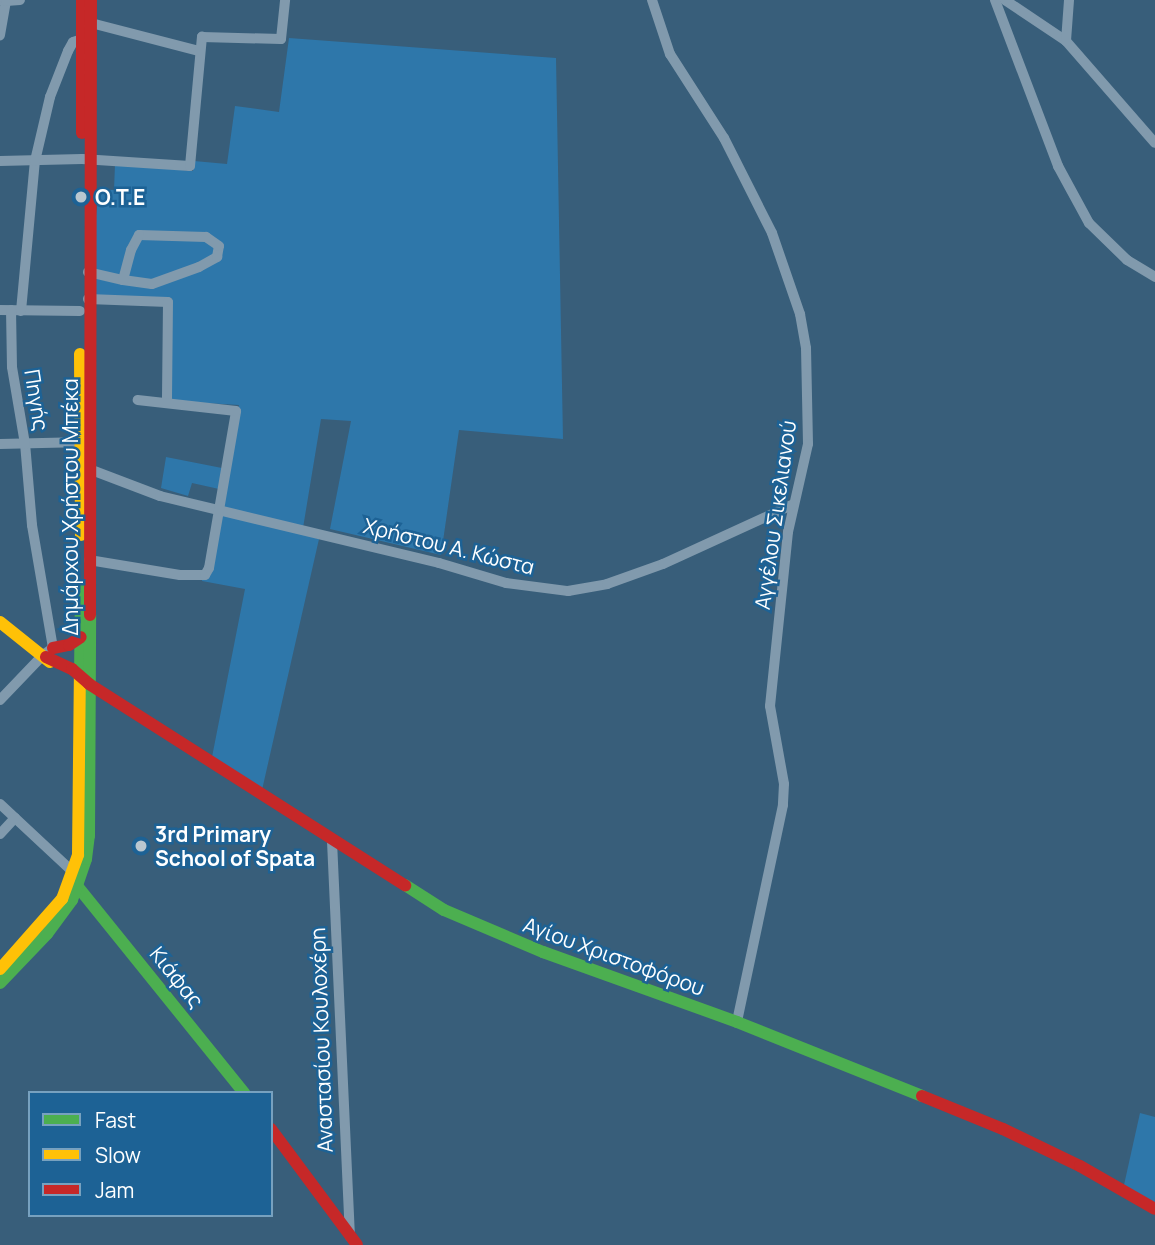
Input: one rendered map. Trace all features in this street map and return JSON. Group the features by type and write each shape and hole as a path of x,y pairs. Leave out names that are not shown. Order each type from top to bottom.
{"main road":[{"name":"Δημάρχου Χρήστου Μπέκα","path":"0,983 47,934 78,887 89,836 81,638 89,272 82,0"},
{"name":"Δημάρχου Χρήστου Μπέκα","path":"0,970 62,899 74,872 79,834 89,560 89,469 85,442 80,311 91,0"},
{"name":"Αγίου Χριστοφόρου","path":"0,622 83,681 444,911 543,952 737,1022 1003,1129 1080,1166 1155,1209"},
{"path":"47,654 81,638"},
{"name":"Κιάφας","path":"78,887 242,1091"},
{"path":"273,1132 354,1241"}],"street":[{"path":"0,35 3,1 20,0"},
{"path":"0,162 86,159 190,166 201,39 207,35 281,39 285,0"},
{"name":"Αγγέλου Σικελιανού","path":"652,0 670,54 724,138 772,233 800,314 808,384 809,426 802,478 792,505 770,706 784,784 783,805 737,1022"},
{"path":"995,0 1058,166 1083,212 1107,241 1155,277"},
{"path":"1005,0 1066,41 1155,143"},
{"path":"1066,41 1069,0"},
{"path":"91,23 199,51"},
{"name":"Πηγής","path":"47,654 24,444 12,367 11,310 35,161 50,97 73,41 82,39"},
{"path":"89,272 122,280 152,284 176,278 217,257 219,246 206,237 139,235 131,250 122,280"},
{"path":"88,299 168,302 167,402"},
{"path":"11,310 80,311"},
{"path":"89,560 180,575 207,573 221,511 236,411 138,400"},
{"path":"0,444 85,442"},
{"name":"Χρήστου Α. Κώστα","path":"89,469 160,496 427,560 506,583 568,591 607,584 663,564 792,505"},
{"path":"0,700 47,654"},
{"path":"0,804 74,872"},
{"path":"0,834 15,818"},
{"name":"Αναστασίου Κουλοχέρη","path":"332,841 354,1241"}],"shaded area":[{"name":"Ο.Τ.Ε","path":"289,38 556,58 563,439 459,430 441,555 330,529 351,421 321,419 302,534 319,539 262,790 212,757 245,589 202,581 219,489 192,483 188,496 161,488 166,457 222,468 239,405 172,401 172,298 95,296 95,225 99,189 114,190 115,164 193,171 194,161 227,164 235,106 279,112"},
{"path":"1140,1113 1155,1117 1155,1205 1124,1185"}],"traffic: fast":[{"path":"80,678 81,588"},
{"path":"0,983 47,934 72,900 86,859 89,836 90,615"},
{"path":"405,885 444,910 543,952 737,1022 922,1096"},
{"path":"78,887 242,1091"}],"traffic: slow":[{"path":"80,354 81,535"},
{"path":"0,622 50,662"},
{"path":"0,969 62,899 78,855 80,678"}],"traffic: jam":[{"path":"82,0 82,133"},
{"path":"90,615 91,0"},
{"path":"53,648 69,645 81,637"},
{"path":"46,657 72,669 89,684 405,885"},
{"path":"922,1096 1003,1129 1080,1166 1155,1209"},
{"path":"273,1132 357,1245"}],"place":[{"name":"Ο.Τ.Ε","path":"81,197"},
{"name":"3rd Primary School of Spata","path":"141,846"}]}
